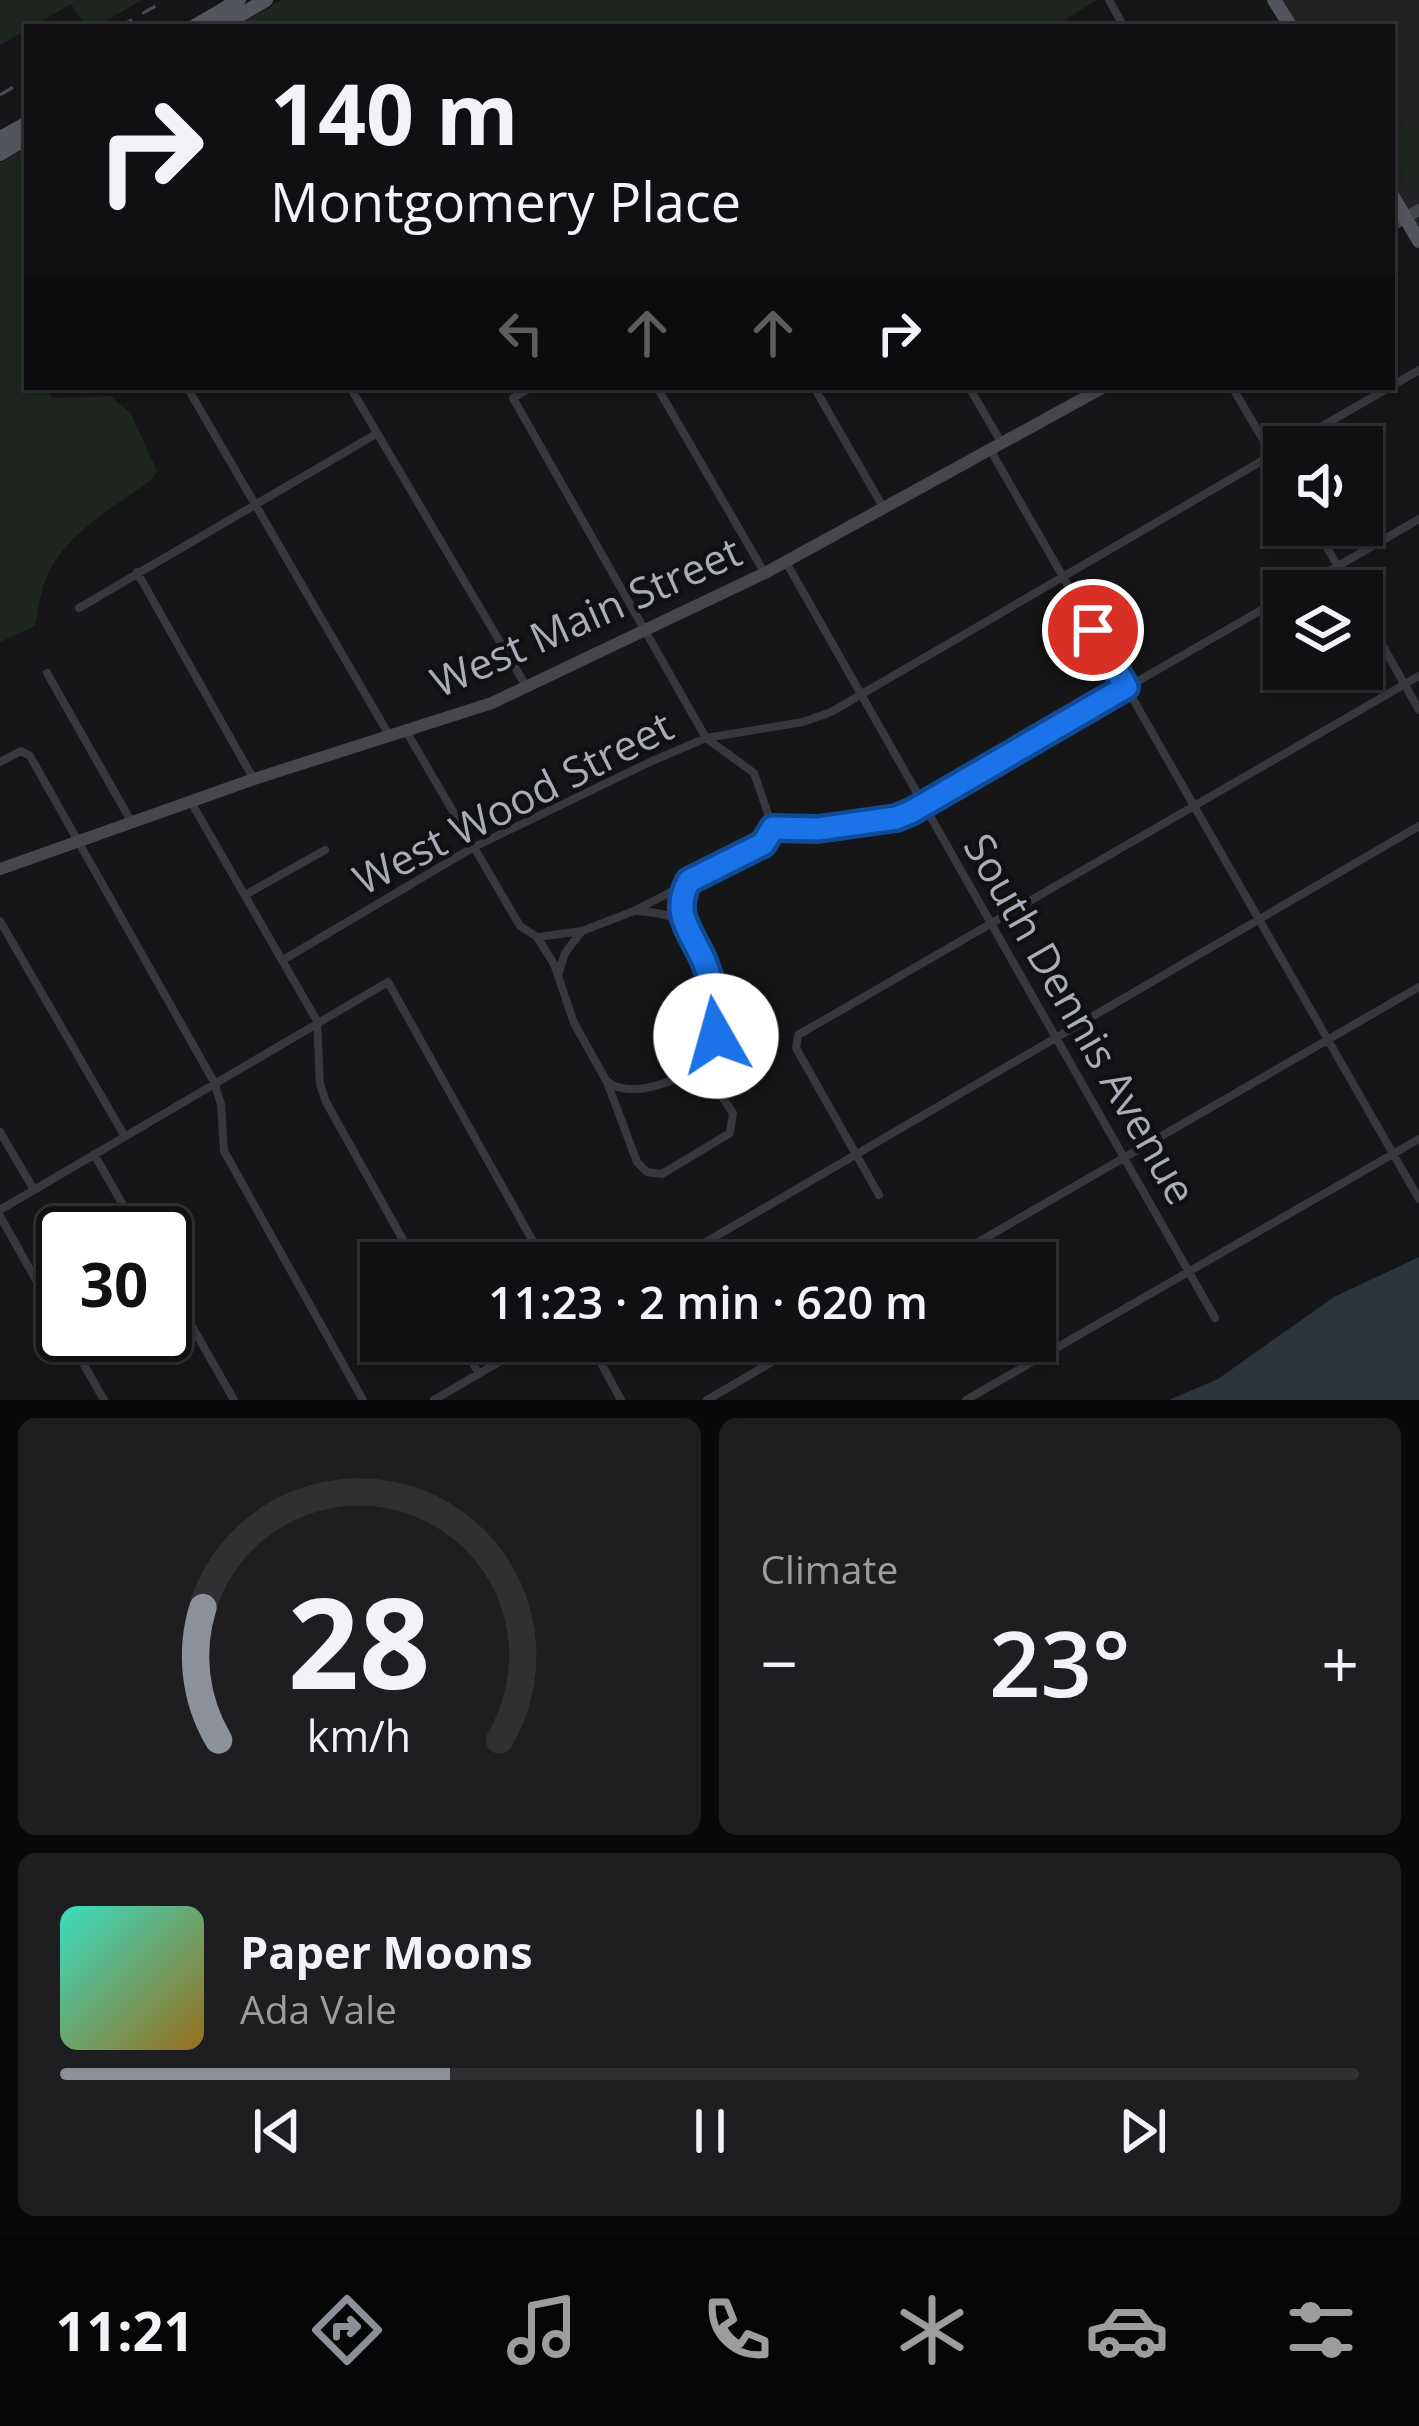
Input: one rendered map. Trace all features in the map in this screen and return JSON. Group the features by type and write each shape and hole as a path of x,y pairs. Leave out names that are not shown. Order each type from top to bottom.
{"main road":[{"path":"198,24 239,0"},
{"path":"225,24 266,0"},
{"path":"1405,217 1419,241"}],"street":[{"path":"189,390 389,735"},
{"path":"352,390 526,687"},
{"path":"527,390 513,398 706,739 754,773 773,828"},
{"path":"659,390 765,573"},
{"path":"816,390 883,508"},
{"path":"970,390 1027,515 1419,1199"},
{"name":"West Main Street","path":"0,869 254,779 492,704 765,573 1099,390"},
{"path":"1234,390 1263,440"},
{"name":"West Wood Street","path":"1323,426 1384,390"},
{"path":"80,608 376,434"},
{"name":"West Wood Street","path":"283,959 472,848 706,739 818,718 1263,460"},
{"path":"1331,570 1419,519"},
{"path":"1326,546 1340,570"},
{"name":"South Dennis Avenue","path":"786,562 1215,1318"},
{"path":"137,572 254,779"},
{"path":"773,828 818,829 896,818 1263,609"},
{"path":"1383,646 1419,710"},
{"path":"47,673 132,822"},
{"path":"879,1195 796,1048 795,1041 804,1029 1419,676"},
{"path":"406,730 520,926 537,938 558,975 574,1023 607,1082 637,1162 647,1172 662,1174 723,1139 734,1124 727,1102 703,1069"},
{"path":"0,762 21,751 30,756 214,1082 224,1151 363,1400"},
{"path":"191,802 316,1021 320,1084 326,1102 404,1242"},
{"path":"706,1242 1419,826"},
{"path":"537,938 582,931 634,911 763,844 773,828"},
{"path":"245,895 325,850"},
{"path":"689,881 680,904 684,925 703,959 718,1014 716,1036 703,1069"},
{"path":"634,911 667,916 684,925"},
{"path":"0,921 124,1135"},
{"path":"558,975 565,953 582,931"},
{"path":"36,1278 0,1213 33,1188 388,982 533,1242"},
{"path":"978,1242 1419,987"},
{"path":"607,1082 633,1091 703,1069"},
{"path":"0,1132 33,1188"},
{"path":"966,1400 988,1396 1419,1139"},
{"path":"94,1154 124,1206"},
{"path":"192,1326 234,1400"},
{"path":"83,1362 104,1400"},
{"path":"472,1362 479,1374"},
{"path":"434,1400 500,1362"},
{"path":"600,1362 621,1400"},
{"path":"707,1400 772,1362"}],"shaded area":[{"path":"0,0 142,0 100,24 84,24 71,4 36,24 24,24 24,31 0,45"},
{"path":"282,0 1097,0 1058,24 240,24"},
{"path":"1274,0 1419,0 1419,241 1395,200 1395,24 1289,24"},
{"path":"1410,118 1419,129 1419,174 1414,188 1395,168 1395,126"},
{"path":"24,149 24,390 46,390 53,398 111,396 131,414 157,471 74,538 51,569 35,626 0,642 0,163"},
{"path":"1419,1257 1419,1400 1169,1400 1218,1379 1334,1297"}],"railway":[{"path":"124,24 166,0"},
{"path":"0,95 24,81"}],"route":[{"path":"716,1036 714,992 681,916 680,904 689,881 763,844 773,828 818,829 911,812 1126,687 1093,630"}]}
